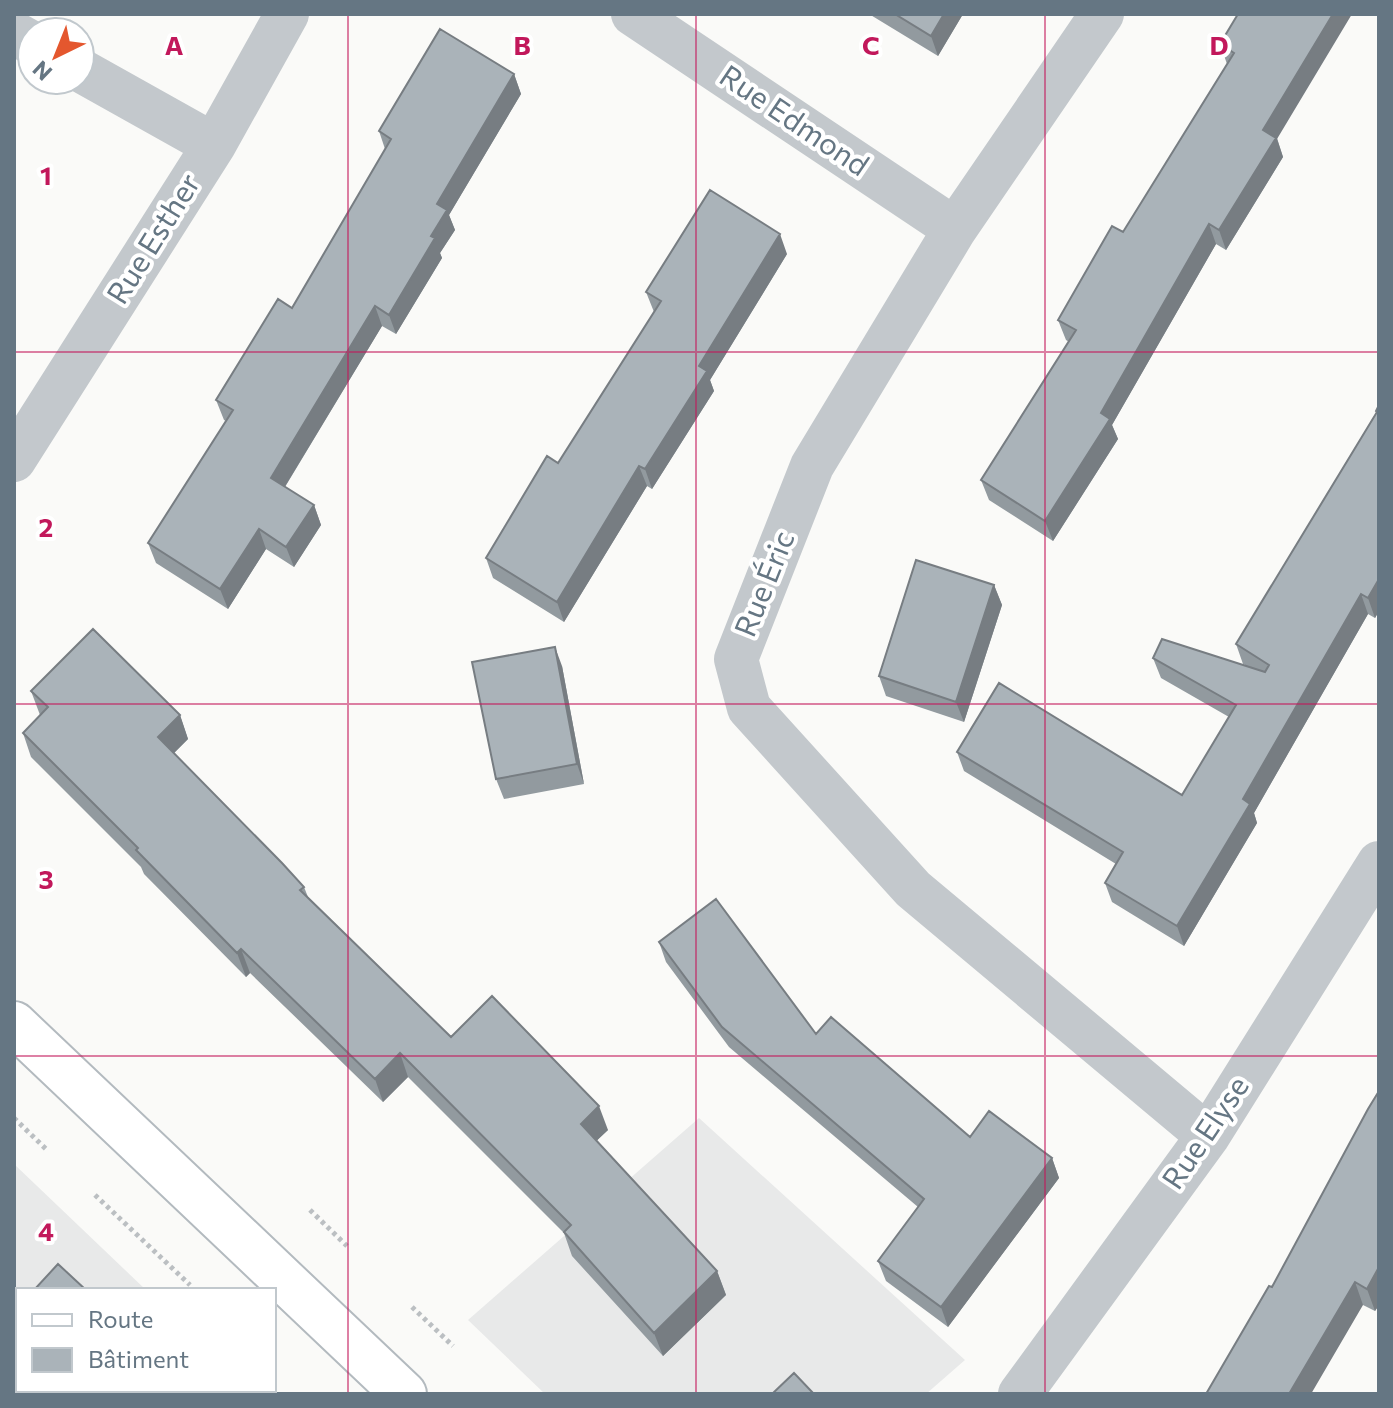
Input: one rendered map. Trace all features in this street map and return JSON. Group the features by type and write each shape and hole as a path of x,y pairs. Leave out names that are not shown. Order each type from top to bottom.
{"main road":[{"path":"14,1024 404,1394"}],"street":[{"name":"Rue Esther","path":"14,460 214,145 287,14"},
{"name":"Rue Edmond","path":"633,14 955,229"},
{"name":"Rue Éric","path":"1102,14 955,229 812,466 736,659 749,708 913,889 1208,1136"},
{"path":"96,79 214,145"},
{"name":"Rue Elyse","path":"1020,1394 1208,1136 1379,863"}],"path":[{"path":"14,1118 48,1151"},
{"path":"95,1195 190,1285"},
{"path":"310,1210 347,1246"},
{"path":"412,1307 453,1346"}],"shaded area":[{"path":"699,1118 965,1360 926,1394 545,1394 468,1320"},
{"path":"14,1164 144,1288 16,1288 16,1392 255,1394 14,1394"}],"building":[{"path":"895,14 944,14 931,36"},
{"path":"1238,14 1333,14 1263,130 1276,138 1219,230 1209,224 1101,413 1110,419 1045,521 981,480 1076,330 1058,320 1112,226 1123,232 1234,53 1220,44"},
{"path":"440,29 514,74 437,204 447,210 431,236 435,238 389,315 375,306 271,478 314,505 286,547 259,529 220,589 148,543 233,410 216,400 278,299 292,308 391,139 379,131"},
{"path":"710,190 780,234 699,366 707,371 645,469 639,466 557,602 486,558 547,456 558,463 661,301 646,292"},
{"path":"1379,405 1379,579 1368,598 1361,594 1243,799 1250,804 1177,926 1105,883 1123,852 957,752 999,683 1182,795 1236,705 1153,658 1162,639 1265,672 1269,665 1236,644"},
{"path":"916,560 994,585 956,702 879,676"},
{"path":"93,629 180,715 158,737 282,863 304,887 300,890 451,1037 492,996 599,1106 581,1124 717,1271 654,1333 564,1232 571,1225 400,1053 375,1079 241,949 237,953 23,733 48,707 31,691"},
{"path":"555,647 577,764 496,779 472,662"},
{"path":"716,899 816,1034 831,1017 970,1137 989,1111 1052,1158 941,1307 878,1261 924,1199 722,1027 659,942"},
{"path":"1379,1091 1379,1267 1367,1289 1355,1282 1289,1394 1206,1394 1269,1286 1272,1287"},
{"path":"58,1264 84,1288 36,1288"},
{"path":"16,1309 16,1392 165,1394 14,1394"},
{"path":"794,1373 814,1394 772,1394"}]}
